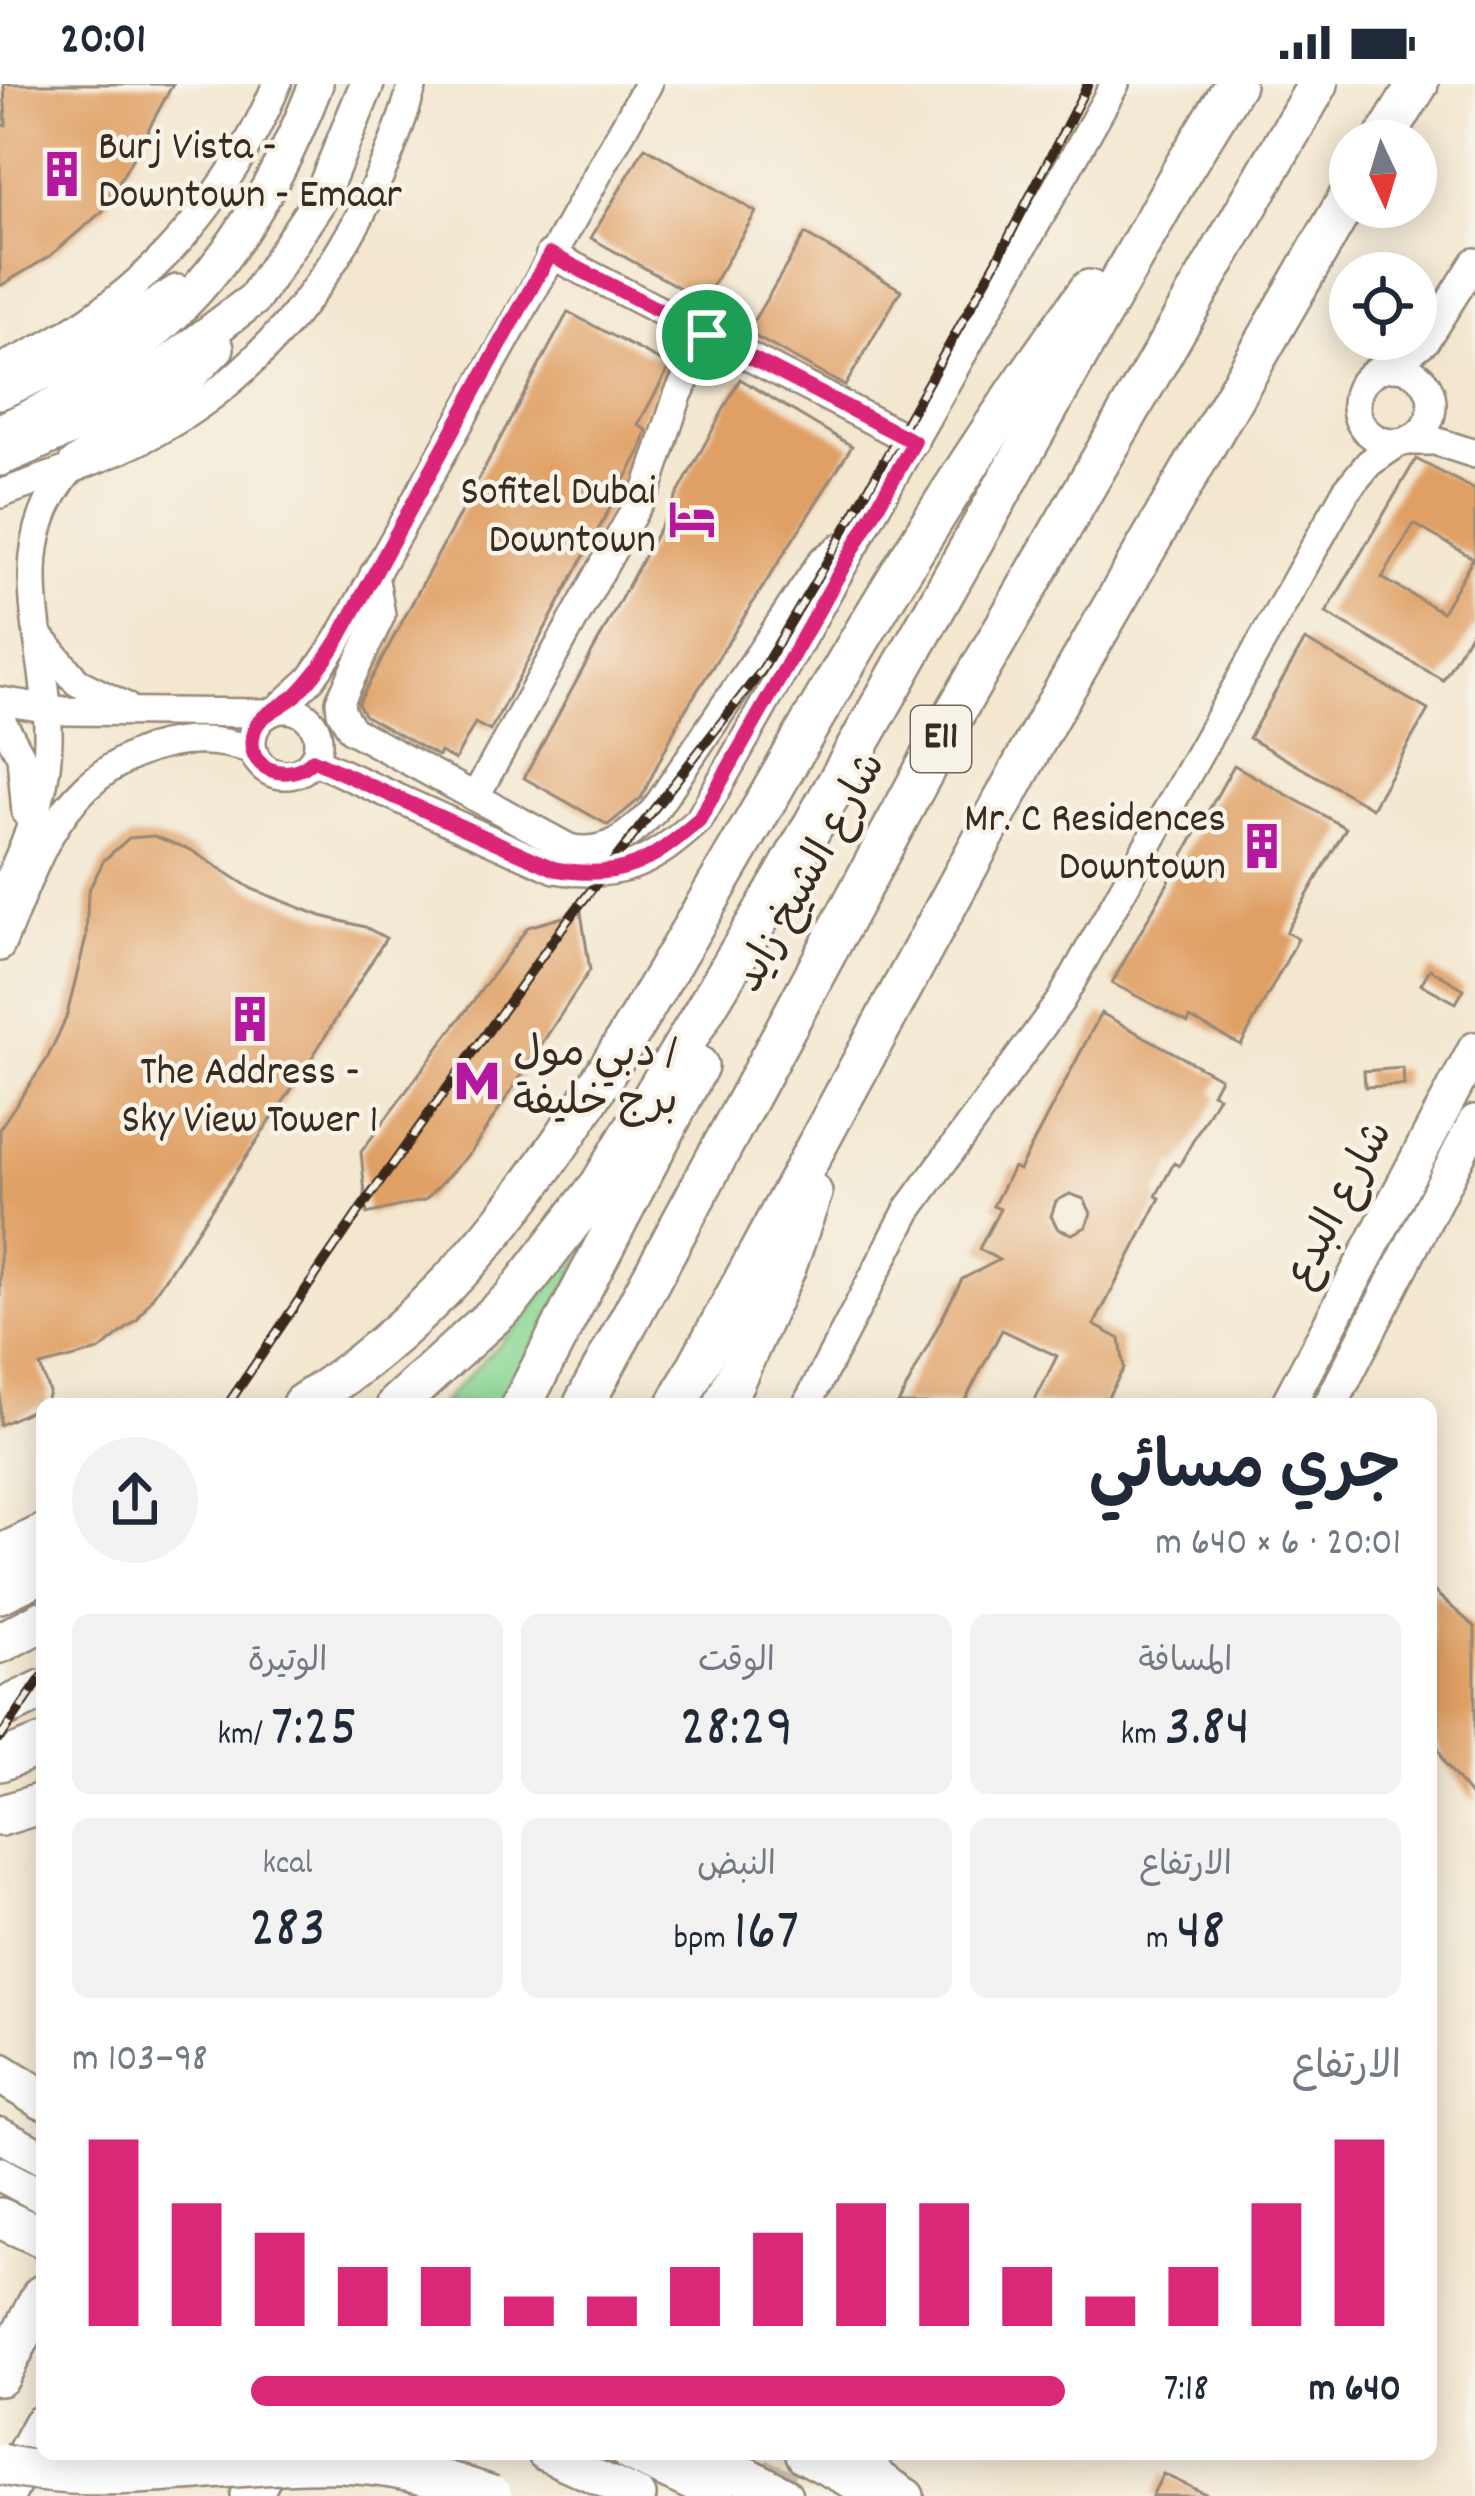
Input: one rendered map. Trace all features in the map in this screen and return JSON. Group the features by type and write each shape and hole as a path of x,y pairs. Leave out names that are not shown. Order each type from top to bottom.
{"highway":[{"path":"400,1398 512,1299 573,1225 782,881 1235,84"},
{"name":"شارع الشيخ زايد","path":"587,1398 956,711 1318,84"},
{"path":"1396,120 1418,84"},
{"path":"310,1398 427,1308 526,1196 611,1066 909,563 1045,352 1183,169"},
{"name":"E11","path":"680,1398 1048,720 1331,228"},
{"path":"525,1398 767,928 782,881"},
{"path":"727,1398 786,1267 845,1094"},
{"path":"0,1555 36,1538"},
{"path":"0,1593 36,1576"},
{"path":"0,1612 36,1609"},
{"path":"0,1643 36,1624"},
{"path":"0,1710 36,1693"},
{"path":"0,1761 36,1747"},
{"path":"0,1816 36,1805"},
{"path":"0,2073 36,2095"},
{"path":"0,2093 36,2111"},
{"path":"0,2218 36,2234"},
{"path":"0,2376 36,2307"},
{"path":"4,2496 36,2436"},
{"path":"88,2496 107,2460"},
{"path":"177,2496 198,2460"},
{"path":"251,2496 270,2460"},
{"path":"714,2460 782,2496"},
{"path":"817,2460 886,2496"},
{"path":"0,2464 95,2473 359,2464 425,2474 492,2496"}],"main road":[{"path":"0,431 120,365 188,303 274,177 316,84"},
{"path":"75,465 134,427 188,381 254,299 320,199 346,145 367,84"},
{"path":"0,392 102,342 213,267"},
{"path":"0,459 116,403 254,299"},
{"name":"شارع البدع","path":"1291,1398 1475,1049"},
{"name":"شارع البدع","path":"1335,1398 1475,1122"},
{"path":"0,2135 36,2154"},
{"path":"0,2174 36,2193"},
{"path":"558,2460 639,2496"},
{"path":"642,2460 718,2496"},
{"path":"867,2460 881,2479 907,2496"}],"street":[{"path":"0,368 88,322 162,260 227,180 277,84"},
{"path":"0,494 144,438 226,384 279,331 326,272 364,208 395,140 413,84"},
{"path":"337,642 315,728 313,760 285,775 264,768 253,750 252,736 311,679 337,642 648,84"},
{"path":"313,760 555,869 613,872 666,850 699,820 1115,84"},
{"path":"550,254 914,442"},
{"path":"1472,452 1435,441 1402,442 1370,434 1356,409 1364,381 1420,347 1475,262"},
{"path":"810,1398 908,1210 1060,1000 1346,491 1369,463 1427,422 1430,355 1449,303"},
{"path":"475,797 648,486 677,395 707,335"},
{"path":"1390,367 1411,371 1472,452"},
{"path":"0,900 26,841 44,781 46,709 27,578 31,536 47,497 75,465"},
{"path":"374,574 381,615 342,691 341,712 346,722 361,736 569,848 583,851 610,847 638,827 664,799 823,561 857,542"},
{"path":"37,632 77,682 115,703 158,714"},
{"path":"0,701 46,709 158,714 300,712 315,728"},
{"path":"0,718 15,740 24,773 26,841"},
{"path":"0,947 50,835 70,805 111,767 144,749 180,740 218,740 253,750"}],"green space":[{"path":"578,1245 586,1250 508,1398 447,1398 521,1321"}],"building":[{"name":"Burj Vista - Downtown - Emaar","path":"4,84 173,84 104,210 50,256 0,286 0,126 6,125"},
{"path":"645,147 756,212 703,301 591,238"},
{"path":"805,234 901,290 845,386 747,332"},
{"path":"568,312 670,366 638,425 647,430 640,452 490,731 475,723 455,760 440,752 438,756 365,716 358,704"},
{"path":"740,379 852,446 682,715 641,798 608,825 524,778"},
{"path":"1416,459 1475,490 1475,625 1443,680 1326,613","holes":["1414,524 1473,558 1442,612 1382,578"]},
{"path":"1305,640 1428,710 1372,808 1249,738"},
{"path":"1234,765 1346,828 1286,932 1298,939 1241,1045 1112,983"},
{"path":"154,836 191,850 252,889 386,938 305,1069 137,1320 99,1351 40,1366 47,1398 36,1398 36,1408 0,1425 0,1128 47,1059 66,1018 86,938 88,892 104,860 129,838"},
{"name":"دبي مول / برج خليفة","path":"581,912 590,970 471,1152 425,1200 367,1214 361,1152 528,927"},
{"path":"1430,969 1464,989 1456,1003 1421,984"},
{"path":"1101,1013 1220,1078 1212,1093 1218,1096 1179,1166 1174,1163 1156,1196 1160,1198 1094,1325 1120,1339 1124,1368 1107,1398 1036,1398 1057,1356 1002,1330 966,1398 901,1398 962,1279 999,1260 979,1249 1000,1209 993,1206 1013,1167 1019,1170","holes":["1070,1194 1084,1199 1091,1213 1086,1227 1072,1234 1058,1229 1051,1216 1056,1201"]},
{"path":"1403,1068 1404,1085 1365,1087 1364,1071"},
{"path":"1437,1594 1475,1627 1475,1802 1437,1746"},
{"path":"1163,2474 1210,2496 1152,2496"}],"tunnel":[{"path":"769,2496 784,2460"}],"railway":[{"path":"232,1398 564,925 762,670 996,262 1088,84"},
{"path":"0,1738 36,1686"}],"place":[{"name":"Burj Vista - Downtown - Emaar","path":"62,174"},
{"name":"Sofitel Dubai Downtown","path":"692,519"},
{"name":"Mr. C Residences Downtown","path":"1262,846"},
{"name":"The Address - Sky View Tower 1","path":"250,1019"},
{"name":"دبي مول / برج خليفة","path":"477,1081"}],"route":[{"path":"550,254 707,335 914,442 699,820 666,850 641,864 584,874 523,857 313,760 285,775 264,768 253,750 258,722 311,679 337,642 550,254"}]}
